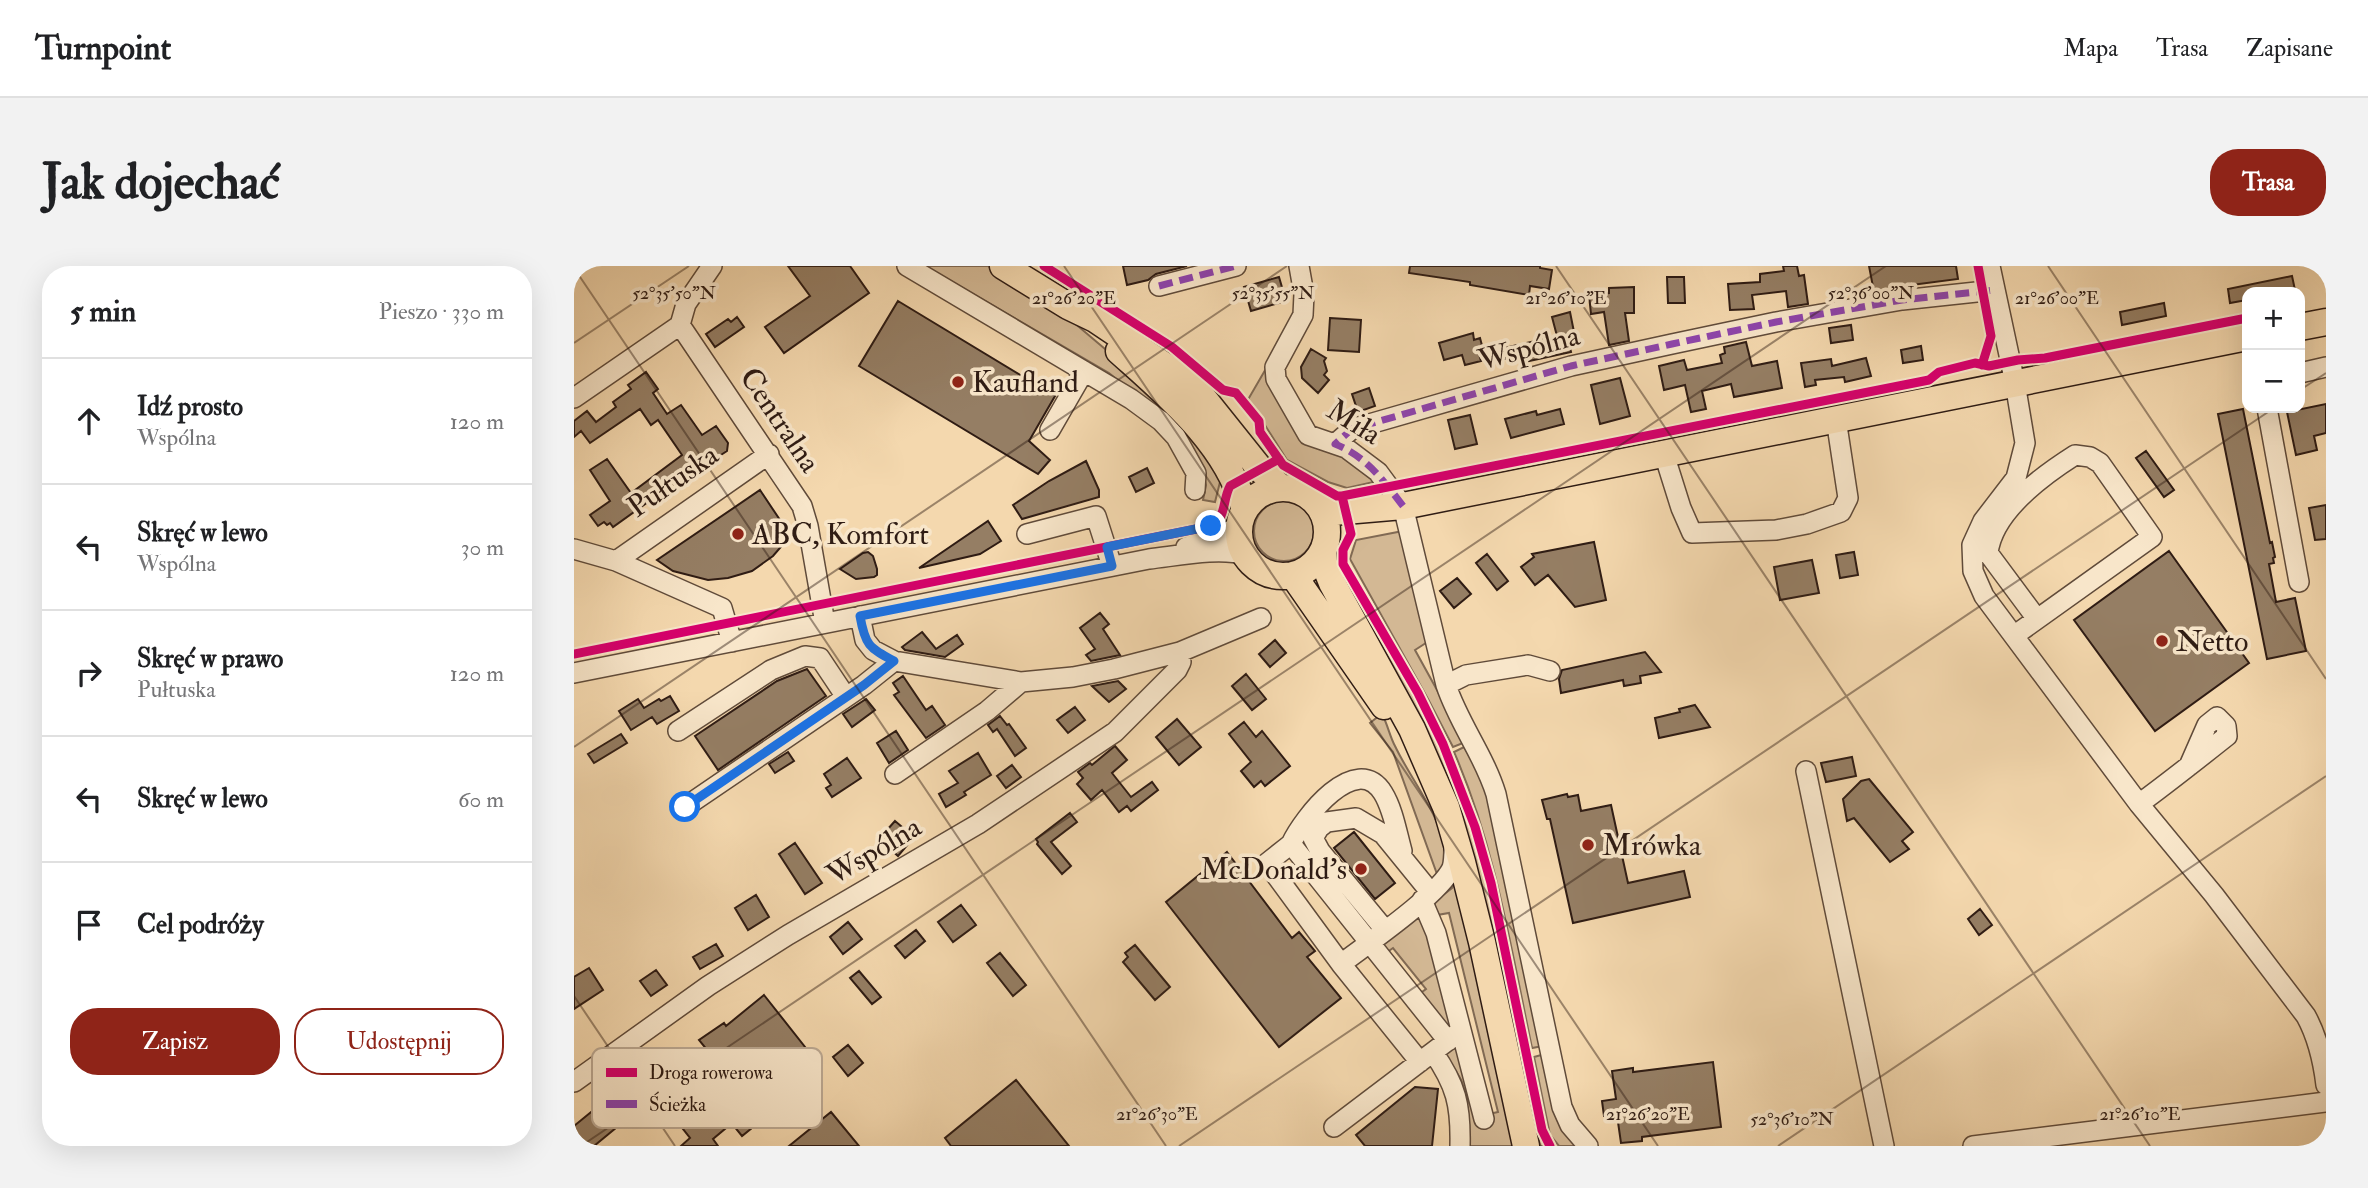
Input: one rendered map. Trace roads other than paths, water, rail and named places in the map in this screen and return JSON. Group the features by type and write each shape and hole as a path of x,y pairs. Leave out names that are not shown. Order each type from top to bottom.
{"main road":[{"path":"1003,266 1068,306 1095,319 1174,372 1204,399 1260,469 1281,488"},
{"path":"1068,306 1158,386 1214,446 1236,482 1242,518 1240,540 1245,555 1255,566 1270,574 1293,575 1310,567 1337,530 1403,506"},
{"path":"2305,326 2326,322"},
{"path":"1242,518 1260,494 1281,488 1298,491 1333,512 1403,506 2242,338"},
{"path":"1319,506 1326,522 1324,563 1332,583 1390,687 1434,778 1453,832 1482,942 1526,1146"},
{"path":"1293,575 1434,778"}],"street":[{"path":"574,398 680,325 686,304 712,266"},
{"path":"907,266 1131,399 1161,421 1176,437 1196,473 1195,490"},
{"path":"1159,286 1236,266"},
{"name":"Miła","path":"1299,266 1304,294 1303,315 1275,367 1276,379 1308,435 1346,448 1378,472 1403,506"},
{"path":"1990,266 2025,443 2016,478 1983,521 1972,545 1973,571 1984,596 2138,804 2214,895 2306,1016 2316,1034 2324,1063 2326,1085"},
{"name":"Wspólna","path":"1335,444 1352,429 1571,366 1776,322 1902,300 1995,290"},
{"name":"Centralna","path":"680,325 802,506 825,623"},
{"path":"2305,372 2326,368"},
{"path":"1050,430 1084,371"},
{"path":"2268,413 2299,582"},
{"path":"1664,454 1681,509 1692,533 1776,530 1807,524 1842,512 1848,498 1836,419"},
{"name":"Pułtuska","path":"616,561 769,454"},
{"path":"2015,635 2152,537 2099,463 2090,457 2075,455 2029,487 1990,538 1988,553 2037,619"},
{"path":"1403,506 1446,685 1452,702 1491,775 1500,808 1562,1107 1570,1125 1588,1146"},
{"path":"1027,534 1096,516 1112,566"},
{"path":"1149,559 1217,538 1242,518"},
{"name":"Pułtuska","path":"574,549 616,561 723,608 732,642"},
{"path":"574,673 1149,559 1220,552 1245,555"},
{"path":"860,616 865,639 873,650 894,661 1021,682 1073,677 1180,652 1261,618"},
{"name":"Wspólna","path":"622,1048 788,935 978,824 1115,732 1177,670 1181,662 1180,652"},
{"path":"678,731 771,670 805,656 820,659 846,698"},
{"path":"685,807 846,698 894,661"},
{"path":"1446,685 1466,675 1528,665 1550,671"},
{"name":"Wspólna","path":"895,774 987,711 1021,682"},
{"path":"2138,804 2189,766"},
{"path":"1806,771 1884,1146"},
{"path":"1404,859 1384,794 1373,782 1364,779 1350,780 1320,803 1299,826 1291,844 1267,863 1341,964 1440,1046"},
{"path":"1385,930 1320,851 1313,838 1327,822 1356,818 1383,834 1404,859 1427,897 1436,933 1440,1046 1456,1093 1461,1127 1460,1146"},
{"path":"1341,964 1427,897 1442,882 1452,867 1453,832"},
{"path":"1291,844 1369,942 1440,1046 1484,1119"},
{"path":"1334,1127 1440,1046"},
{"name":"Wspólna","path":"574,1082 592,1069"},
{"path":"1973,1146 2326,1102"}],"place":[{"name":"Kaufland","path":"958,382"},
{"name":"ABC, Komfort","path":"738,534"},
{"name":"Netto","path":"2162,641"},
{"name":"Mrówka","path":"1588,845"},
{"name":"McDonald's","path":"1361,869"}]}
